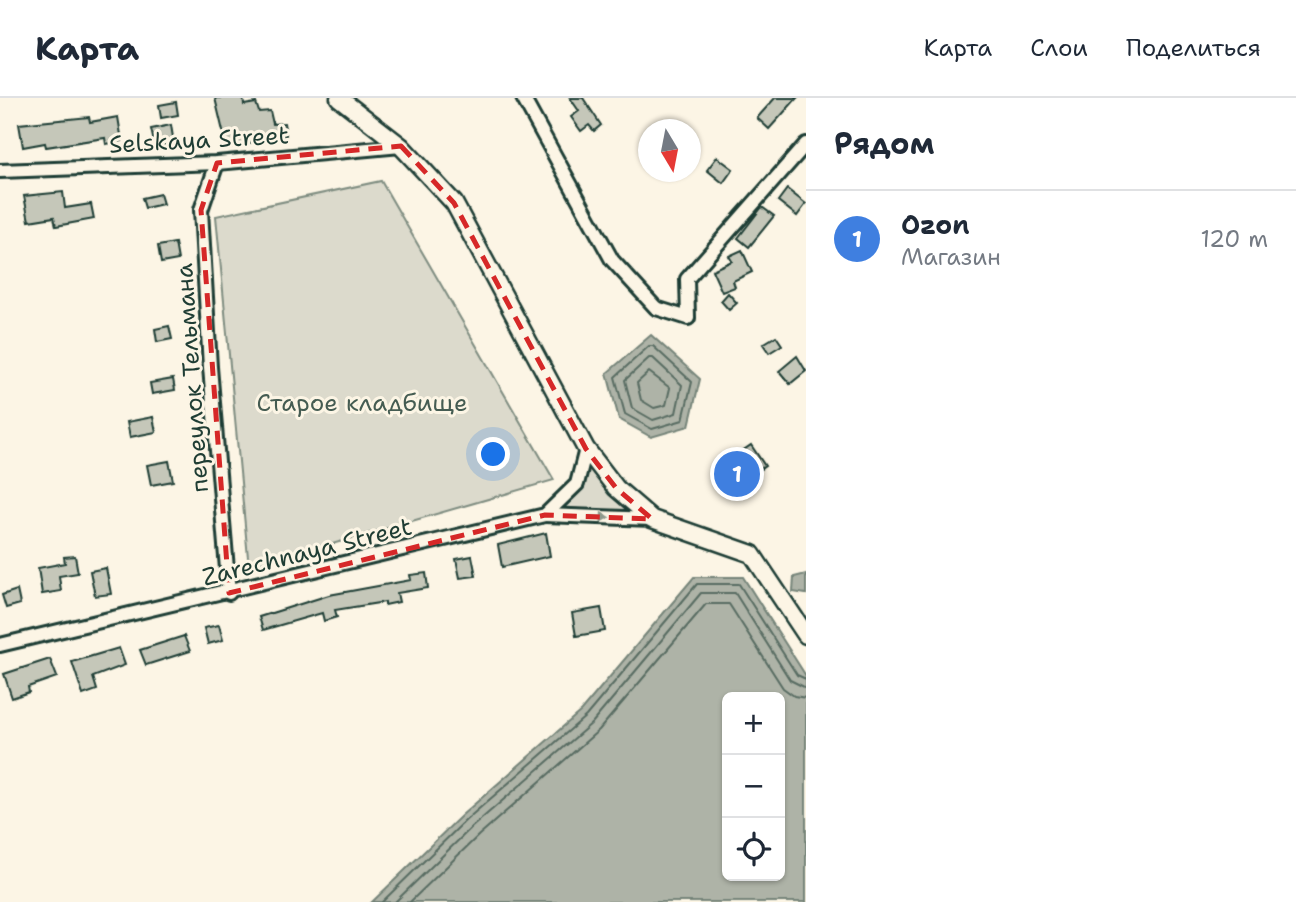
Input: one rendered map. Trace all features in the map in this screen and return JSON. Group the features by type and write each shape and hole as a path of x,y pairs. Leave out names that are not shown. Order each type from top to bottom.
{"street":[{"path":"339,98 401,146 454,203 586,449 616,488 652,519"},
{"path":"523,98 612,260 656,308 688,318 687,279 806,144"},
{"name":"Selskaya Street","path":"0,171 217,163 401,146"},
{"name":"переулок Тельмана","path":"217,163 201,210 210,367 229,593"},
{"path":"545,515 577,484 586,449"},
{"path":"545,515 652,519 752,554 806,635"},
{"name":"Zarechnaya Street","path":"0,645 229,593 545,515"}],"highlighted area":[{"path":"401,146 454,203 586,449 616,488 652,519 545,515 229,593 201,210 217,163"}],"green space":[{"name":"Старое кладбище","path":"381,181 554,480 249,568 216,216"},
{"path":"586,449 652,519 545,515 577,484"}],"water":[{"path":"651,335 700,379 689,426 651,437 619,419 607,373"},
{"path":"806,574 806,594 793,592 794,577"},
{"path":"694,577 743,577 806,676 806,902 372,902 462,815 581,711"}],"building":[{"path":"215,98 243,98 244,105 256,103 259,112 270,111 273,124 284,123 286,135 227,148"},
{"path":"570,98 583,98 601,125 594,131 589,125 581,131 571,117 579,111"},
{"path":"775,98 797,98 769,129 757,118"},
{"path":"176,102 178,115 161,118 159,105"},
{"path":"89,117 90,122 118,117 122,141 106,144 105,138 46,147 45,143 23,147 19,124"},
{"path":"171,125 174,144 155,147 151,129"},
{"path":"717,157 733,169 723,183 707,170"},
{"path":"787,189 806,204 797,216 778,201"},
{"path":"63,192 65,208 91,204 94,219 56,226 54,217 29,221 24,196"},
{"path":"160,194 163,204 145,208 142,198"},
{"path":"762,207 774,216 749,247 738,238"},
{"path":"175,243 178,260 161,263 158,246"},
{"path":"742,250 752,272 733,281 735,287 722,292 712,270 732,261 729,256"},
{"path":"728,293 737,303 729,310 721,301"},
{"path":"169,326 172,339 157,342 155,329"},
{"path":"776,336 782,345 769,353 763,344"},
{"path":"797,356 806,371 790,384 779,371"},
{"path":"173,379 175,390 152,394 150,383"},
{"path":"153,417 156,432 130,437 127,422"},
{"path":"751,445 765,466 734,488 719,467"},
{"path":"169,461 173,481 151,485 147,465"},
{"path":"546,533 550,556 502,567 498,545"},
{"path":"75,556 78,573 59,576 61,591 42,594 38,568 65,563 64,557"},
{"path":"472,556 476,576 460,578 456,559"},
{"path":"106,568 111,594 95,596 90,571"},
{"path":"426,573 428,588 397,593 399,602 335,610 337,617 324,621 322,613 263,630 259,617 329,595 411,580 410,575"},
{"path":"17,590 20,604 6,608 2,595"},
{"path":"601,608 605,631 576,636 572,613"},
{"path":"219,625 223,640 208,644 204,628"},
{"path":"184,636 190,651 146,665 140,650"},
{"path":"119,648 125,665 93,677 97,690 83,695 72,662"},
{"path":"50,659 57,677 28,687 29,692 12,698 4,674"}],"place":[{"name":"Ozon","path":"737,474"}]}
